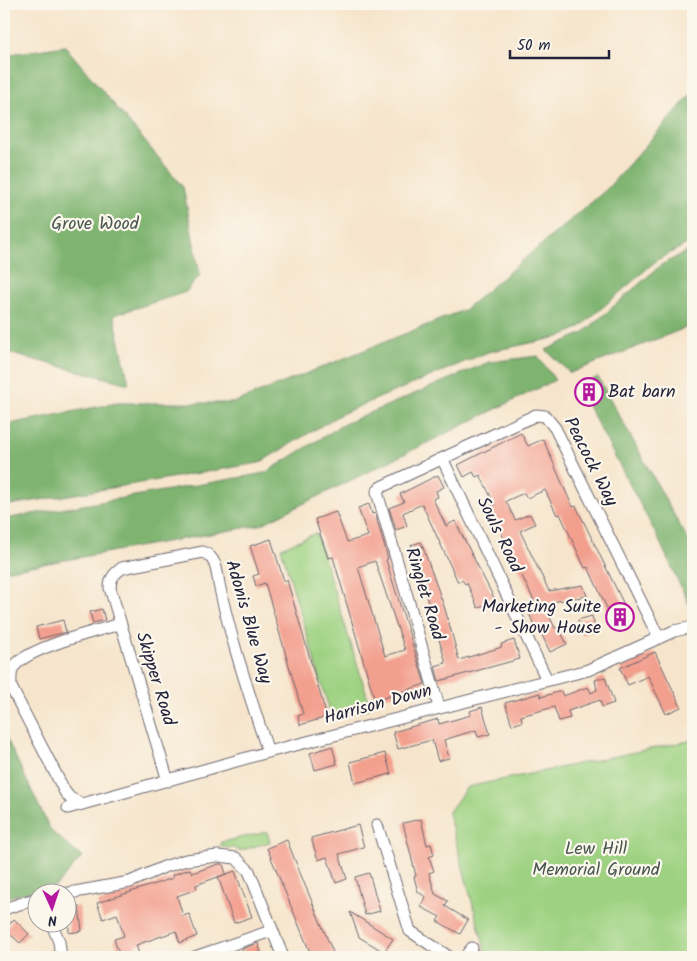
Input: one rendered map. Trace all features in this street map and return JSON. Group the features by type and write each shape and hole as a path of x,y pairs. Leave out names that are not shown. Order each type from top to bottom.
{"street":[{"name":"Peacock Way","path":"376,492 381,487 443,460 528,418 544,416 555,428 659,638"},
{"name":"Souls Road","path":"443,460 547,680"},
{"name":"Ringlet Road","path":"376,492 439,707"},
{"name":"Adonis Blue Way","path":"110,588 110,579 122,568 203,552 209,554 215,563 227,623 268,752"},
{"name":"Skipper Road","path":"110,588 168,781"},
{"path":"82,804 70,798 65,792 11,687 10,676 13,667 28,656 54,644 120,624"},
{"name":"Harrison Down","path":"68,808 268,752 588,670 674,631 693,628"},
{"path":"377,825 410,931 449,957"},
{"path":"78,891 130,882 164,866 186,860 228,857 243,863 249,871 271,931 283,957"},
{"path":"4,909 28,901"},
{"path":"195,957 271,931"},
{"path":"56,934 61,957"}],"green space":[{"name":"Grove Wood","path":"65,46 183,187 200,275 186,292 114,315 129,384 4,352 4,55"},
{"path":"693,92 693,241 657,260 579,328 559,337 488,352 341,414 259,463 4,506 4,425 117,403 233,403 464,310 606,190"},
{"path":"693,248 693,325 570,373 546,350 583,333 661,265"},
{"path":"538,356 555,380 260,525 4,571 4,519 265,473 344,424 489,362"},
{"path":"598,377 693,549 693,613 657,536 578,387"},
{"path":"316,533 371,708 332,719 281,548"},
{"path":"4,733 51,831 82,857 58,884 28,884 28,892 4,898"},
{"name":"Lew Hill Memorial Ground","path":"693,740 693,957 487,957 448,813 467,787"},
{"path":"267,832 270,842 239,851 234,848 221,847 221,842"}],"building":[{"path":"521,433 528,446 543,439 573,507 576,506 632,621 616,628 588,567 585,568 560,514 557,515 545,490 527,498 524,493 506,501 515,520 530,514 535,524 520,531 549,591 583,585 587,596 557,601 545,607 555,628 558,627 567,644 550,652 540,631 537,632 528,611 537,607 489,507 495,505 480,475 476,477 473,472 464,477 458,465"},
{"path":"438,475 444,487 436,491 438,497 433,499 446,526 455,521 495,600 478,608 467,583 465,584 462,580 458,582 422,504 403,513 407,526 396,530 389,508 404,502 400,494"},
{"path":"369,504 372,514 375,513 388,559 386,560 425,684 375,701 333,557 328,558 315,519 336,512 347,542 368,536 358,508","holes":["375,561 405,650 385,656 358,567"]},
{"path":"271,539 284,581 287,580 327,717 300,725 298,716 303,714 265,583 256,586 253,576 259,574 250,546"},
{"path":"421,542 445,609 459,660 502,647 501,644 514,640 520,659 439,681 435,666 446,663 411,545"},
{"path":"102,609 105,620 93,623 90,612"},
{"path":"592,616 596,630 582,635 578,620"},
{"path":"63,620 66,632 39,639 36,627"},
{"path":"655,652 681,707 666,714 648,676 628,685 620,668"},
{"path":"605,677 614,703 602,707 600,700 568,711 570,718 559,721 554,707 521,716 522,722 512,725 505,703 540,693 541,697 561,691 563,696 588,687 591,693 597,690 595,680"},
{"path":"482,707 490,734 478,737 476,730 444,740 449,758 438,761 432,740 398,749 393,732 438,719 439,724 471,715 470,711"},
{"path":"332,746 337,764 315,770 310,753"},
{"path":"385,753 391,774 355,783 350,762"},
{"path":"421,819 427,845 431,844 434,855 429,857 434,871 429,873 435,894 448,901 445,906 468,920 460,934 437,921 440,917 421,907 426,897 418,892 403,823"},
{"path":"358,825 364,847 339,854 347,879 336,883 327,857 318,860 311,838"},
{"path":"287,840 335,957 312,957 267,848"},
{"path":"223,864 226,874 196,885 197,889 177,896 183,916 189,914 197,936 180,943 176,931 136,945 140,957 120,957 114,939 124,936 117,914 103,919 97,903 173,878 172,875 190,869 192,873"},
{"path":"235,871 252,917 234,923 218,877"},
{"path":"369,873 380,911 365,915 355,877"},
{"path":"78,906 82,931 78,932"},
{"path":"350,912 393,939 384,952 359,937"},
{"path":"14,919 29,934 20,943 5,930"},
{"path":"258,943 261,952 244,957 242,949"}],"place":[{"name":"Bat barn","path":"589,392"},
{"name":"Marketing Suite - Show House","path":"620,617"}]}
